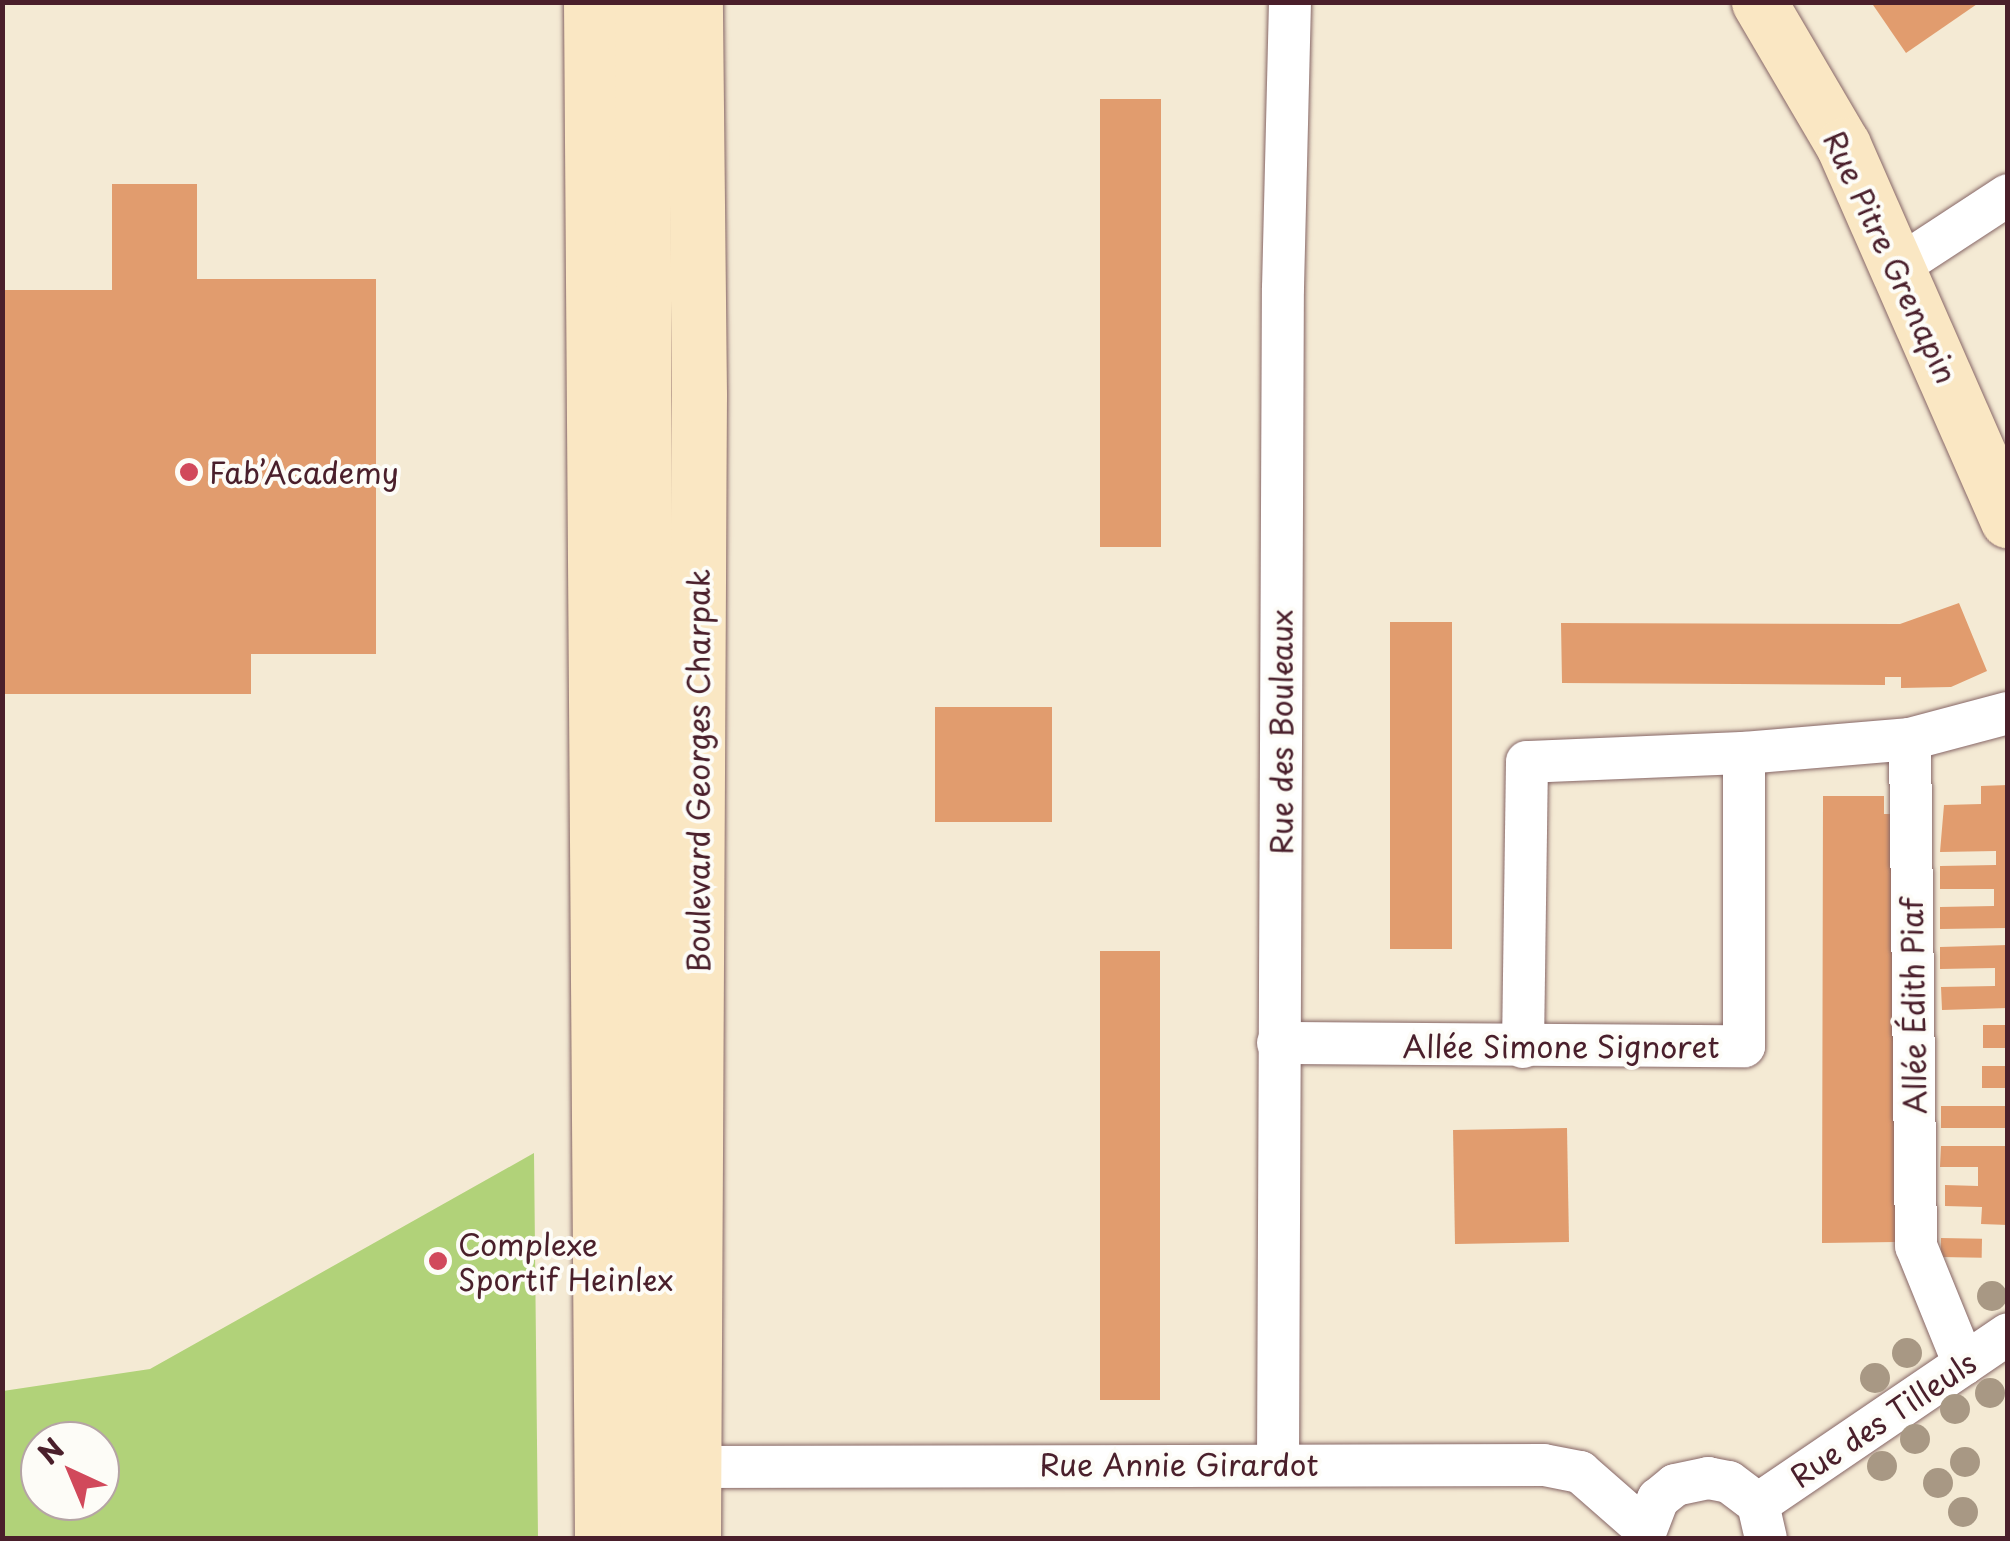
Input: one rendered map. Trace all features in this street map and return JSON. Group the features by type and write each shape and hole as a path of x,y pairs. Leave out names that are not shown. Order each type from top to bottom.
{"main road":[{"path":"591,2 602,1538"},
{"path":"642,2 648,1538"},
{"name":"Boulevard Georges Charpak","path":"693,1538 699,434 694,2"},
{"name":"Rue Pitre Grenapin","path":"1759,2 1843,145 2008,520"}],"street":[{"name":"Rue des Bouleaux","path":"1278,1462 1278,1043 1290,2"},
{"path":"1898,267 2008,195"},
{"path":"1524,1047 1527,762 1744,753 1910,739 2008,713"},
{"name":"Allée Édith Piaf","path":"1910,739 1916,1246 1964,1364"},
{"name":"Allée Simone Signoret","path":"1278,1043 1744,1046 1744,753"},
{"name":"Rue des Tilleuls","path":"1762,1521 2008,1334"},
{"name":"Rue Annie Girardot","path":"692,1468 1278,1462 1558,1467 1580,1472 1643,1533"},
{"path":"1643,1533 1658,1499 1696,1478 1729,1482 1762,1521"}],"green space":[{"name":"Complexe Sportif Heinlex","path":"534,1153 538,1538 3,1538 3,1391 150,1369"}],"building":[{"path":"1871,2 1980,2 1906,53"},
{"path":"1100,99 1161,99 1161,547 1100,547"},
{"name":"Fab’Academy","path":"112,184 197,184 197,279 376,279 376,654 251,654 251,694 2,694 2,290 112,290"},
{"path":"1959,603 1987,671 1951,687 1901,688 1901,677 1885,677 1885,685 1562,683 1561,623 1900,624"},
{"path":"1390,622 1452,622 1452,949 1390,949"},
{"path":"935,707 1052,707 1052,822 935,822"},
{"path":"2008,785 2008,928 1940,929 1940,907 1994,906 1994,889 1940,889 1940,866 1996,865 1996,851 1940,852 1944,805 1981,804 1981,786"},
{"path":"1823,796 1884,796 1884,814 1896,814 1896,1242 1822,1243"},
{"path":"2008,945 2008,1008 1942,1010 1941,987 1995,986 1995,968 1940,969 1940,947"},
{"path":"1100,951 1160,951 1160,1400 1100,1400"},
{"path":"1983,1025 2008,1025 2008,1048 1983,1048"},
{"path":"1982,1066 2008,1066 2008,1088 1982,1088"},
{"path":"1941,1106 2008,1106 2008,1128 1941,1128"},
{"path":"1567,1128 1569,1242 1455,1244 1453,1130"},
{"path":"1941,1146 2008,1146 2008,1225 1981,1224 1982,1207 1945,1206 1945,1185 1978,1186 1978,1167 1940,1167"},
{"path":"1941,1238 1982,1239 1982,1258 1941,1257"}],"place":[{"name":"Fab’Academy","path":"189,472"},
{"name":"Complexe Sportif Heinlex","path":"438,1261"}]}
